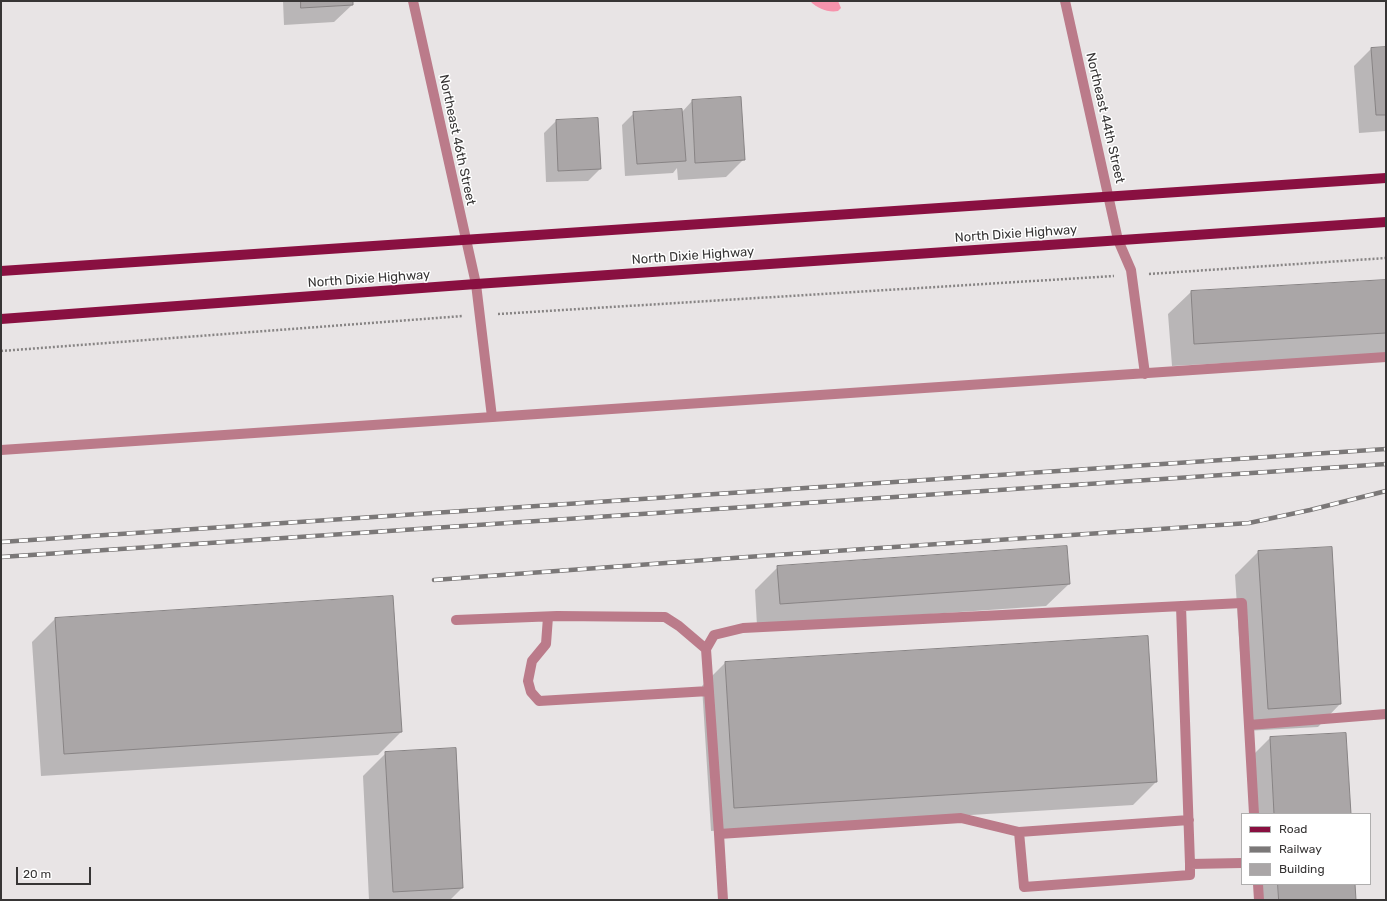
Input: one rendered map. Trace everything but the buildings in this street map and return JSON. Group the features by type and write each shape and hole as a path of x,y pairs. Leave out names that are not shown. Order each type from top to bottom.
{"main road":[{"path":"1,271 1386,178"},
{"name":"North Dixie Highway","path":"1,319 476,284 1386,222"}],"street":[{"name":"Northeast 46th Street","path":"413,1 476,284 492,417"},
{"name":"Northeast 44th Street","path":"1065,1 1118,240 1131,270 1145,374"},
{"path":"1,450 1386,357"},
{"path":"723,900 706,649 714,635 743,628 1242,603 1254,813"},
{"path":"1020,832 1024,887 1190,875 1181,606"},
{"path":"456,620 548,617 665,617 679,626 706,649"},
{"path":"548,617 546,644 532,660 528,681 531,692 539,701 709,692"},
{"path":"1249,725 1386,714"},
{"path":"719,834 961,818 1020,832 1188,820"},
{"path":"1190,864 1241,862"},
{"path":"1258,885 1259,900"}],"path":[{"path":"1,351 479,315 551,312 1386,258"}],"shaded area":[{"path":"810,1 838,1 841,8 838,11 827,11 819,8"}],"railway":[{"path":"1,542 1386,449"},
{"path":"1,557 1386,464"},
{"path":"434,580 1249,523 1310,510 1386,491"}]}
